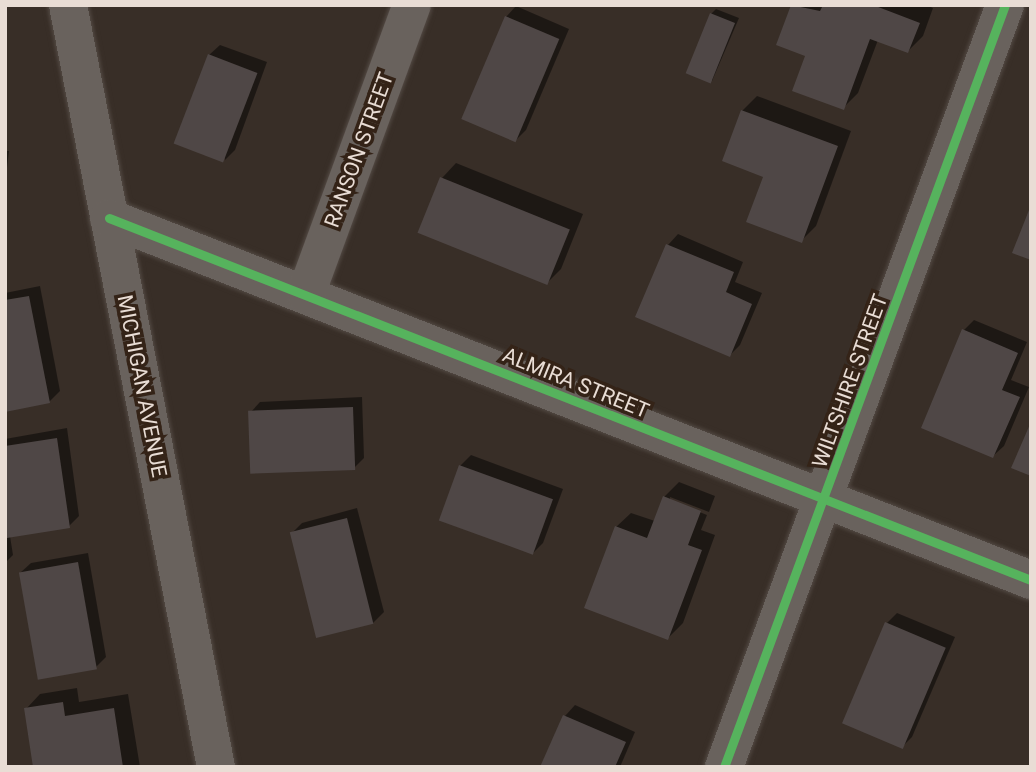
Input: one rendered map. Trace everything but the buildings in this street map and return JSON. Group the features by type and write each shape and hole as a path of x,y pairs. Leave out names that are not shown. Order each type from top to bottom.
{"street":[{"name":"MICHIGAN AVENUE","path":"68,5 216,767"},
{"name":"RANSON STREET","path":"306,294 412,5"},
{"name":"WILTSHIRE STREET","path":"724,767 825,501 1005,5"},
{"name":"ALMIRA STREET","path":"109,218 1031,580"}],"cycle path":[{"path":"724,767 1005,5"},
{"path":"109,218 1031,580"}]}
